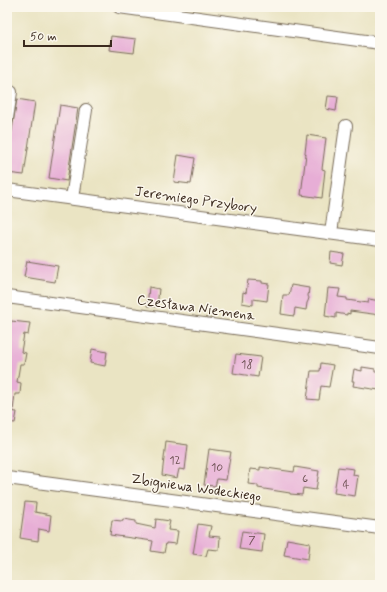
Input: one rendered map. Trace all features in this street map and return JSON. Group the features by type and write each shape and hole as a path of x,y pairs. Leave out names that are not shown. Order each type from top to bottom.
{"street":[{"path":"119,7 380,43"},
{"path":"7,118 11,92"},
{"path":"72,198 86,110"},
{"path":"331,233 346,126"},
{"name":"Jeremiego Przybory","path":"7,190 380,240"},
{"name":"Czesława Niemena","path":"7,297 380,348"},
{"name":"Zbigniewa Wodeckiego","path":"7,478 380,528"}],"building":[{"path":"111,36 136,39 134,53 109,50"},
{"path":"328,96 338,97 336,111 326,109"},
{"path":"17,99 35,102 24,175 7,173 8,155"},
{"path":"60,105 78,108 67,181 49,178"},
{"path":"307,135 326,138 322,169 325,170 322,198 301,195"},
{"path":"178,155 195,158 191,184 174,182"},
{"path":"331,252 344,254 342,265 330,263"},
{"path":"27,261 58,266 55,282 24,277"},
{"path":"248,280 262,281 262,283 269,284 267,301 253,299 253,305 242,303 243,292 246,293"},
{"path":"291,285 309,288 309,298 306,310 295,308 294,316 281,314 283,295 289,295"},
{"path":"149,287 159,289 157,307 147,306"},
{"path":"328,288 340,289 338,297 347,298 347,300 368,303 369,299 380,301 380,315 350,311 350,314 347,313 347,315 336,313 336,318 325,316"},
{"path":"11,321 30,323 28,335 24,334 21,352 26,353 24,364 20,364 17,382 21,383 20,394 15,394 13,411 9,411 17,412 15,423 7,422 7,351"},
{"path":"92,349 107,352 105,366 90,363"},
{"path":"236,354 261,357 258,377 233,373"},
{"path":"321,363 333,365 329,387 321,386 319,400 307,399 311,371 320,371"},
{"path":"362,367 375,369 375,372 380,373 379,390 353,386 354,381 352,381 354,369 362,371"},
{"path":"166,442 188,445 185,470 179,469 177,478 162,475"},
{"path":"209,449 231,452 226,480 217,479 215,486 204,485"},
{"path":"260,467 294,472 295,467 319,471 316,490 303,488 302,495 290,494 258,488 258,485 248,484 250,469 260,470"},
{"path":"338,467 354,469 353,475 358,476 355,496 334,493"},
{"path":"25,502 36,503 35,512 51,515 49,531 39,529 38,541 20,538"},
{"path":"123,519 136,521 136,524 155,528 156,519 170,521 168,530 178,531 176,544 166,543 164,553 151,551 153,541 110,535 112,520 122,521"},
{"path":"198,524 211,526 209,536 220,537 219,550 208,549 206,556 193,554"},
{"path":"242,531 264,534 262,552 239,549"},
{"path":"287,539 310,543 308,559 284,555"}]}
